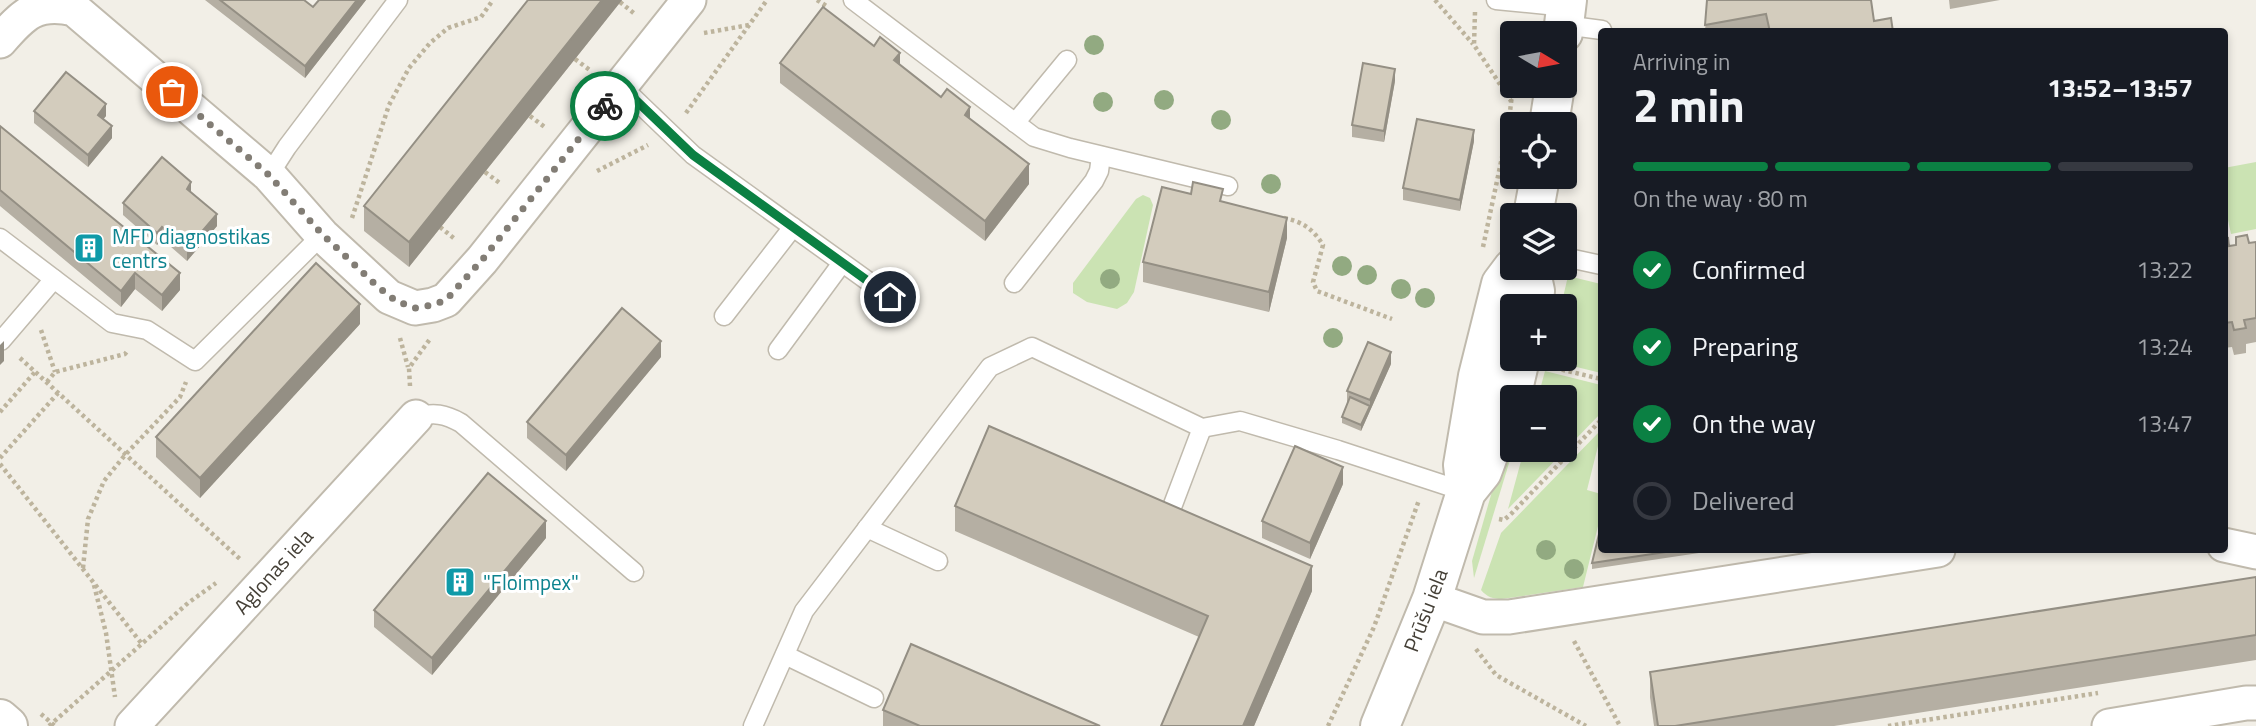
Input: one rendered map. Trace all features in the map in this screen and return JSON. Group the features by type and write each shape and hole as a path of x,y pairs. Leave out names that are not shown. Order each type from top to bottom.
{"street":[{"path":"0,41 26,12 41,4 59,3 74,9 269,175 322,234 377,286 396,301 415,308 446,300 482,260 689,0"},
{"name":"Prūšu iela","path":"1466,492 1463,465 1478,376 1504,280"},
{"name":"Prūšu iela","path":"1380,726 1432,599 1466,492 1482,472 1514,385 1529,371"},
{"name":"Aglonas iela","path":"132,726 413,403"},
{"path":"2228,546 2256,552"},
{"path":"1432,599 1483,617 1509,617 1919,553"},
{"path":"2109,726 2256,703"},
{"path":"0,719 8,726"}],"lane":[{"path":"269,175 398,0"},
{"path":"853,0 1015,123 1043,141 1228,186"},
{"path":"1496,0 1565,16 1598,28"},
{"path":"1015,123 1067,60"},
{"path":"621,86 693,155 890,297"},
{"path":"1014,284 1094,181 1101,156"},
{"path":"724,316 793,227"},
{"path":"0,238 112,323 147,330 195,361 322,234"},
{"path":"1577,260 1598,264"},
{"path":"778,350 842,263"},
{"path":"1,341 54,279"},
{"path":"753,726 804,611 989,367 1032,347 1202,428 1240,421 1466,492"},
{"path":"413,403 461,422 634,572"},
{"path":"1166,523 1202,428"},
{"path":"867,528 938,561"},
{"path":"785,656 874,698"}],"path":[{"path":"351,220 389,105 409,68 430,43 448,28 481,16 493,0"},
{"path":"1435,0 1474,45 1511,102"},
{"path":"1474,45 1475,0"},
{"path":"1276,216 1300,222 1316,233 1323,245 1313,282 1317,291 1391,319"},
{"path":"413,403 409,368 443,320 446,300"},
{"path":"32,304 55,372"},
{"path":"47,382 55,372 125,354 147,330"},
{"path":"1,341 244,562 238,565"},
{"path":"83,568 88,519 104,481 180,397 195,361"},
{"path":"1569,371 1598,378"},
{"path":"0,412 35,372"},
{"path":"0,458 58,393"},
{"path":"1499,519 1504,520 1512,513 1598,423"},
{"path":"0,464 142,643"},
{"path":"1328,726 1374,627 1426,481"},
{"path":"52,725 142,643 218,580"},
{"path":"93,581 106,633 111,671"},
{"path":"1565,608 1567,627 1620,726"},
{"path":"1469,641 1496,675 1586,726"},
{"path":"1888,726 2104,692"}],"green space":[{"path":"2256,162 2256,229 2231,234 2228,220 2228,167"},
{"path":"1143,195 1150,198 1153,205 1134,292 1127,303 1117,309 1087,302 1073,293 1073,283 1136,199"},
{"path":"1577,278 1598,283 1598,372 1577,367 1577,294 1564,294 1567,280"},
{"path":"1545,371 1598,384 1598,416 1577,438 1577,385 1541,385"},
{"path":"1598,433 1598,446 1587,490 1598,493 1598,526 1583,587 1502,599 1493,598 1481,590 1501,533 1570,462 1577,462 1577,455"},
{"path":"1500,462 1509,462 1474,578 1472,561"},
{"path":"1521,462 1554,462 1508,509"}],"building":[{"path":"220,0 304,0 313,7 319,0 357,0 305,66"},
{"path":"528,0 602,0 409,242 364,206"},
{"path":"1707,0 1871,0 1874,21 1891,18 1892,28 1769,28 1766,14 1705,25"},
{"path":"823,7 874,46 880,37 900,53 894,60 941,97 947,89 970,107 965,115 1029,164 985,221 780,63"},
{"path":"1363,63 1395,69 1384,131 1352,125"},
{"path":"66,72 106,104 98,115 112,126 88,155 34,111"},
{"path":"1417,119 1474,130 1460,200 1403,188"},
{"name":"MFD diagnostikas centrs","path":"0,126 180,273 162,295 135,273 121,291 0,190"},
{"path":"162,157 191,182 187,189 217,214 187,249 162,227 157,233 123,203"},
{"path":"1193,182 1223,189 1220,201 1287,218 1269,292 1143,262 1162,187 1191,194"},
{"path":"2247,235 2249,243 2256,242 2256,318 2244,320 2246,328 2234,330 2232,322 2228,322 2228,238 2229,246 2236,245 2236,237"},
{"path":"316,263 360,304 200,478 156,437"},
{"path":"622,308 661,341 566,455 527,422"},
{"path":"1368,342 1391,352 1370,400 1347,391"},
{"path":"1350,397 1370,406 1361,425 1342,417"},
{"path":"989,426 1312,566 1243,726 1161,726 1208,616 955,506"},
{"path":"1295,446 1343,467 1310,543 1262,521"},
{"name":"\"Floimpex\"","path":"488,473 546,521 432,658 374,610"},
{"path":"1598,538 1598,553 1659,553 1592,563"},
{"path":"2256,577 2256,635 1675,726 1658,726 1650,672"},
{"path":"911,644 1100,726 920,726 883,710"}],"way so far":[{"path":"172,92 269,175 322,234 389,297 415,308 446,300 482,260 605,106"}],"place":[{"name":"MFD diagnostikas centrs","path":"89,248"},
{"name":"\"Floimpex\"","path":"460,582"}],"route":[{"path":"605,106 621,86 693,155 890,297"}]}
